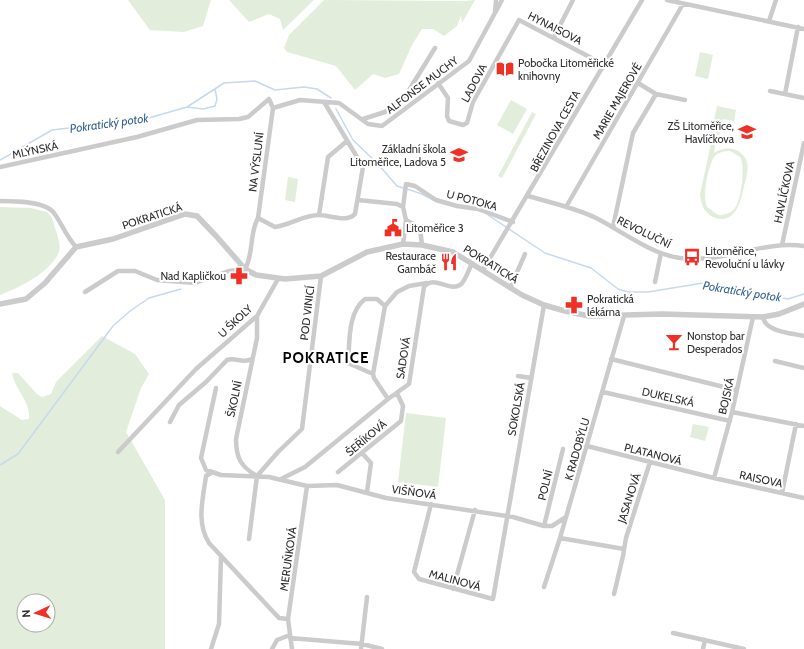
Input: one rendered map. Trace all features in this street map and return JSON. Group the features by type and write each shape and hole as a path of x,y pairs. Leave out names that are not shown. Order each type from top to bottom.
{"street":[{"path":"495,14 496,0"},
{"name":"ALFONSE MUCHY","path":"324,102 339,103 374,126 382,126 468,61 502,0"},
{"path":"554,37 573,0"},
{"name":"BŘEZINOVA CESTA","path":"484,270 603,64 642,0"},
{"path":"667,0 804,29"},
{"path":"769,21 776,0"},
{"name":"MARIE MAJEROVÉ","path":"566,207 683,4"},
{"name":"HYNAISOVA","path":"519,20 603,64"},
{"name":"LADOVA","path":"438,83 448,98 447,118 451,122 463,125 467,123 473,102 519,20"},
{"path":"785,94 798,28"},
{"path":"363,120 385,112 406,96 435,48"},
{"path":"638,83 656,94 685,100"},
{"path":"770,92 804,98"},
{"path":"613,228 633,134 656,94"},
{"name":"MLÝNSKÁ","path":"0,167 138,137 197,120 239,119 248,117 269,98 273,108"},
{"path":"258,218 272,226 279,226 319,215 351,218 355,214 363,167 324,102 296,100 273,108"},
{"name":"NA VÝSLUNÍ","path":"244,269 248,263 254,226 258,218 273,108"},
{"path":"319,215 328,157 347,141"},
{"name":"HAVLÍČKOVA","path":"782,245 804,142"},
{"name":"U POTOKA","path":"404,208 405,187 415,186 436,200 457,206 478,209 513,222"},
{"name":"REVOLUČNÍ","path":"528,196 566,207 598,219 661,253 678,258 697,259 782,245 804,246"},
{"path":"358,200 397,204 404,208 406,220 403,244"},
{"path":"0,201 36,204 49,208 54,213 67,237 76,247 45,283 26,300 0,304"},
{"name":"POKRATICKÁ","path":"76,247 113,239 185,214 197,216 244,269 254,275 278,279 321,276 367,252 403,244 422,245 453,252 522,295 544,305 589,316 662,314 763,317 779,314 804,304"},
{"path":"406,220 420,228 422,245"},
{"path":"655,282 661,253"},
{"path":"510,288 525,254"},
{"path":"388,399 374,378 373,374 385,306 397,292 408,286 434,282 451,286 459,286 472,263"},
{"path":"85,292 118,271 123,270 136,271 157,280 195,283 229,271 244,269"},
{"name":"POD VINICÍ","path":"257,476 278,452 302,429 321,276"},
{"name":"U ŠKOLY","path":"118,452 196,369 257,316 278,279"},
{"name":"SADOVÁ","path":"281,479 305,467 388,399 409,384 423,290 427,283"},
{"path":"373,374 348,364 352,319 356,309 362,301 369,298 377,299 385,306"},
{"name":"SOKOLSKÁ","path":"493,599 506,516 544,305"},
{"name":"ŠKOLNÍ","path":"257,316 257,338 236,433 236,446 237,458 242,466 257,476"},
{"name":"K RADOBÝLU","path":"544,587 560,538 624,316"},
{"name":"BOJSKÁ","path":"714,478 730,421 754,317"},
{"path":"763,317 770,328 804,336"},
{"path":"170,422 179,405 206,382 227,360 232,359 244,362 252,359"},
{"name":"DUKELSKÁ","path":"611,359 736,390"},
{"path":"774,360 804,368"},
{"path":"518,376 531,378"},
{"path":"216,388 201,458 203,467 211,473 206,476 201,523 204,535 209,543 279,618 288,619"},
{"name":"DUKELSKÁ","path":"603,392 730,421"},
{"name":"ŠEŘÍKOVÁ","path":"338,472 401,421 403,406 397,393"},
{"path":"732,412 804,426"},
{"path":"782,493 796,424"},
{"name":"PLATANOVÁ","path":"587,446 714,478"},
{"name":"POLNÍ","path":"544,526 563,449"},
{"path":"362,453 371,463 367,492"},
{"name":"JASANOVÁ","path":"614,594 626,538 650,462"},
{"name":"VIŠŇOVÁ","path":"211,473 238,477 257,476 281,479 307,486 337,485 392,499 475,510 544,526"},
{"path":"248,539 257,476"},
{"name":"RAISOVA","path":"714,478 804,498"},
{"name":"MERUŇKOVÁ","path":"292,649 288,619 307,486"},
{"name":"MALINOVÁ","path":"431,504 414,572 419,580 493,599"},
{"path":"453,589 475,510"},
{"path":"544,526 552,526 566,517"},
{"path":"560,538 624,549"},
{"path":"211,649 219,624 221,556"},
{"path":"361,646 367,597"},
{"path":"673,633 744,649"},
{"path":"272,649 277,640 290,637 382,649"},
{"path":"703,649 705,640"}],"green space":[{"path":"128,0 211,0 203,26 184,32 150,30"},
{"path":"229,0 314,0 283,30 280,19 269,14 249,22"},
{"path":"324,0 475,0 462,23 461,16 457,26 444,36 433,29 422,29 412,45 399,74 385,78 373,74 355,90 336,66 287,52 284,48 289,35"},
{"path":"700,52 713,55 708,79 695,76"},
{"path":"511,100 527,109 513,134 497,125"},
{"path":"717,106 736,110 734,121 723,119 719,136 711,134"},
{"path":"532,112 536,114 502,178 498,176"},
{"path":"712,139 716,140 714,153 718,150 728,148 737,150 745,157 748,168 747,174 739,205 732,215 721,219 713,217 707,213 703,207 700,194","holes":["726,151 730,151 740,157 742,161 743,175 737,204 731,212 718,215 707,207 705,196 708,173 712,160 718,154"]},
{"path":"288,177 298,179 295,202 285,200"},
{"path":"0,207 31,208 47,212 53,221 60,247 55,259 42,273 25,284 0,295"},
{"path":"102,336 135,354 149,374 141,388 126,432 165,500 165,649 0,649 0,406 22,420 29,419 28,407 16,385 12,373 18,373 37,394 42,397 51,394 56,382"},
{"path":"406,413 446,418 438,487 398,482"},
{"path":"693,424 709,427 705,441 690,437"}],"waterway":[{"name":"Pokratický potok","path":"0,160 52,130 145,119 187,107 224,83 255,81 275,90 304,87 317,89 331,98"},
{"path":"187,107 203,109 215,106 217,99 215,89"},
{"name":"Pokratický potok","path":"336,109 353,140 378,164 397,186 403,188"},
{"name":"Pokratický potok","path":"407,189 422,194 433,200"},
{"name":"Pokratický potok","path":"488,215 545,253 591,268 618,289 628,292 648,292 703,283 788,299 804,294"},
{"path":"0,465 18,454 113,326 130,311 149,298 181,289"}],"place":[{"name":"Pobočka Litoměřické knihovny","path":"505,69"},
{"name":"ZŠ Litoměřice, Havlíčkova","path":"747,132"},
{"name":"Základní škola Litoměřice, Ladova 5","path":"459,155"},
{"name":"Litoměřice 3","path":"393,228"},
{"name":"Litoměřice, Revoluční u lávky","path":"692,257"},
{"name":"Restaurace Gambáč","path":"449,262"},
{"name":"Nad Kapličkou","path":"239,276"},
{"name":"Pokratická lékárna","path":"574,305"},
{"name":"Nonstop bar Desperados","path":"674,342"}],"district":[{"name":"POKRATICE","path":"326,358"}]}
